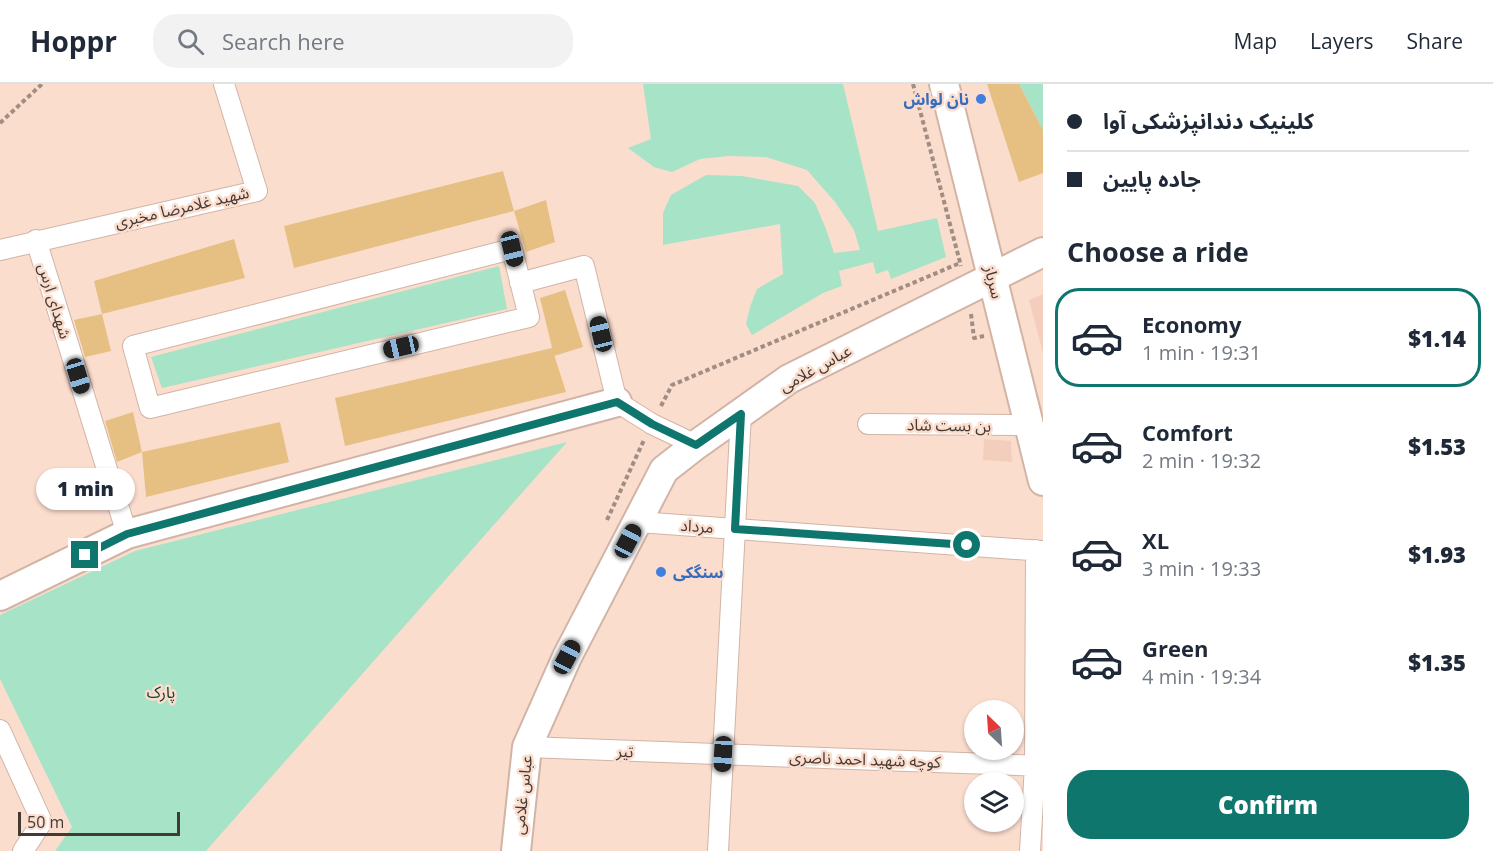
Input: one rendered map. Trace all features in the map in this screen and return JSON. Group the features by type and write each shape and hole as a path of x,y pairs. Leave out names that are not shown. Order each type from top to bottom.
{"street":[{"name":"شهید غلامرضا مخبری","path":"0,250 257,191 224,84"},
{"name":"سرباز","path":"945,84 1043,481"},
{"name":"شهدای ارس","path":"36,240 127,534"},
{"path":"512,249 520,283 529,317 150,408 133,346 512,249"},
{"name":"عباس غلامی","path":"516,851 527,747 567,657 664,470 789,379 1043,252"},
{"path":"520,283 584,266 617,402 652,424 696,445"},
{"path":"0,596 127,534 617,402"},
{"path":"718,851 741,414"},
{"name":"بن بست شاد","path":"868,424 1029,425"},
{"name":"مرداد","path":"638,522 1040,550"},
{"path":"1030,851 1039,766 1040,550"},
{"path":"0,732 42,822 23,851"},
{"name":"تیر","path":"527,747 723,754"},
{"name":"کوچه شهید احمد ناصری","path":"723,754 1039,766"}],"path":[{"path":"0,123 42,84"},
{"path":"914,84 960,263"}],"shaded area":[{"path":"1043,294 1043,353 1029,300"},
{"path":"984,439 1011,441 1012,462 983,460"}],"green space":[{"path":"643,84 843,84 878,231 937,218 946,257 891,279 888,270 876,274 873,262 839,271 842,286 823,293 752,335 746,324 757,289 783,274 780,224 663,245 663,213 671,195 706,175 742,176 798,186 815,203 834,253 860,250 854,230 835,202 807,170 766,157 729,156 700,159 672,172 654,167 628,148 651,139"},
{"path":"1019,84 1043,84 1043,130"},
{"path":"499,266 507,309 162,388 151,357"},
{"name":"پارک","path":"567,442 206,851 55,851 72,827 0,679 0,615 135,551"}],"building":[{"path":"987,84 1019,84 1043,130 1043,173 1019,182"},
{"path":"503,171 514,211 294,268 284,226"},
{"path":"546,200 555,242 526,252 514,211"},
{"path":"234,239 245,278 102,314 94,281"},
{"path":"565,290 583,347 554,356 540,298"},
{"path":"102,314 111,351 85,357 74,320"},
{"path":"552,348 566,392 345,446 335,398"},
{"path":"133,412 142,452 117,462 105,421"},
{"path":"280,422 289,462 146,497 142,452"}],"place":[{"name":"نان لواش","path":"981,99"},
{"name":"سنگکی","path":"661,572"}],"route":[{"path":"85,555 127,534 617,402 652,424 696,445 741,414 735,529 967,545"}]}
